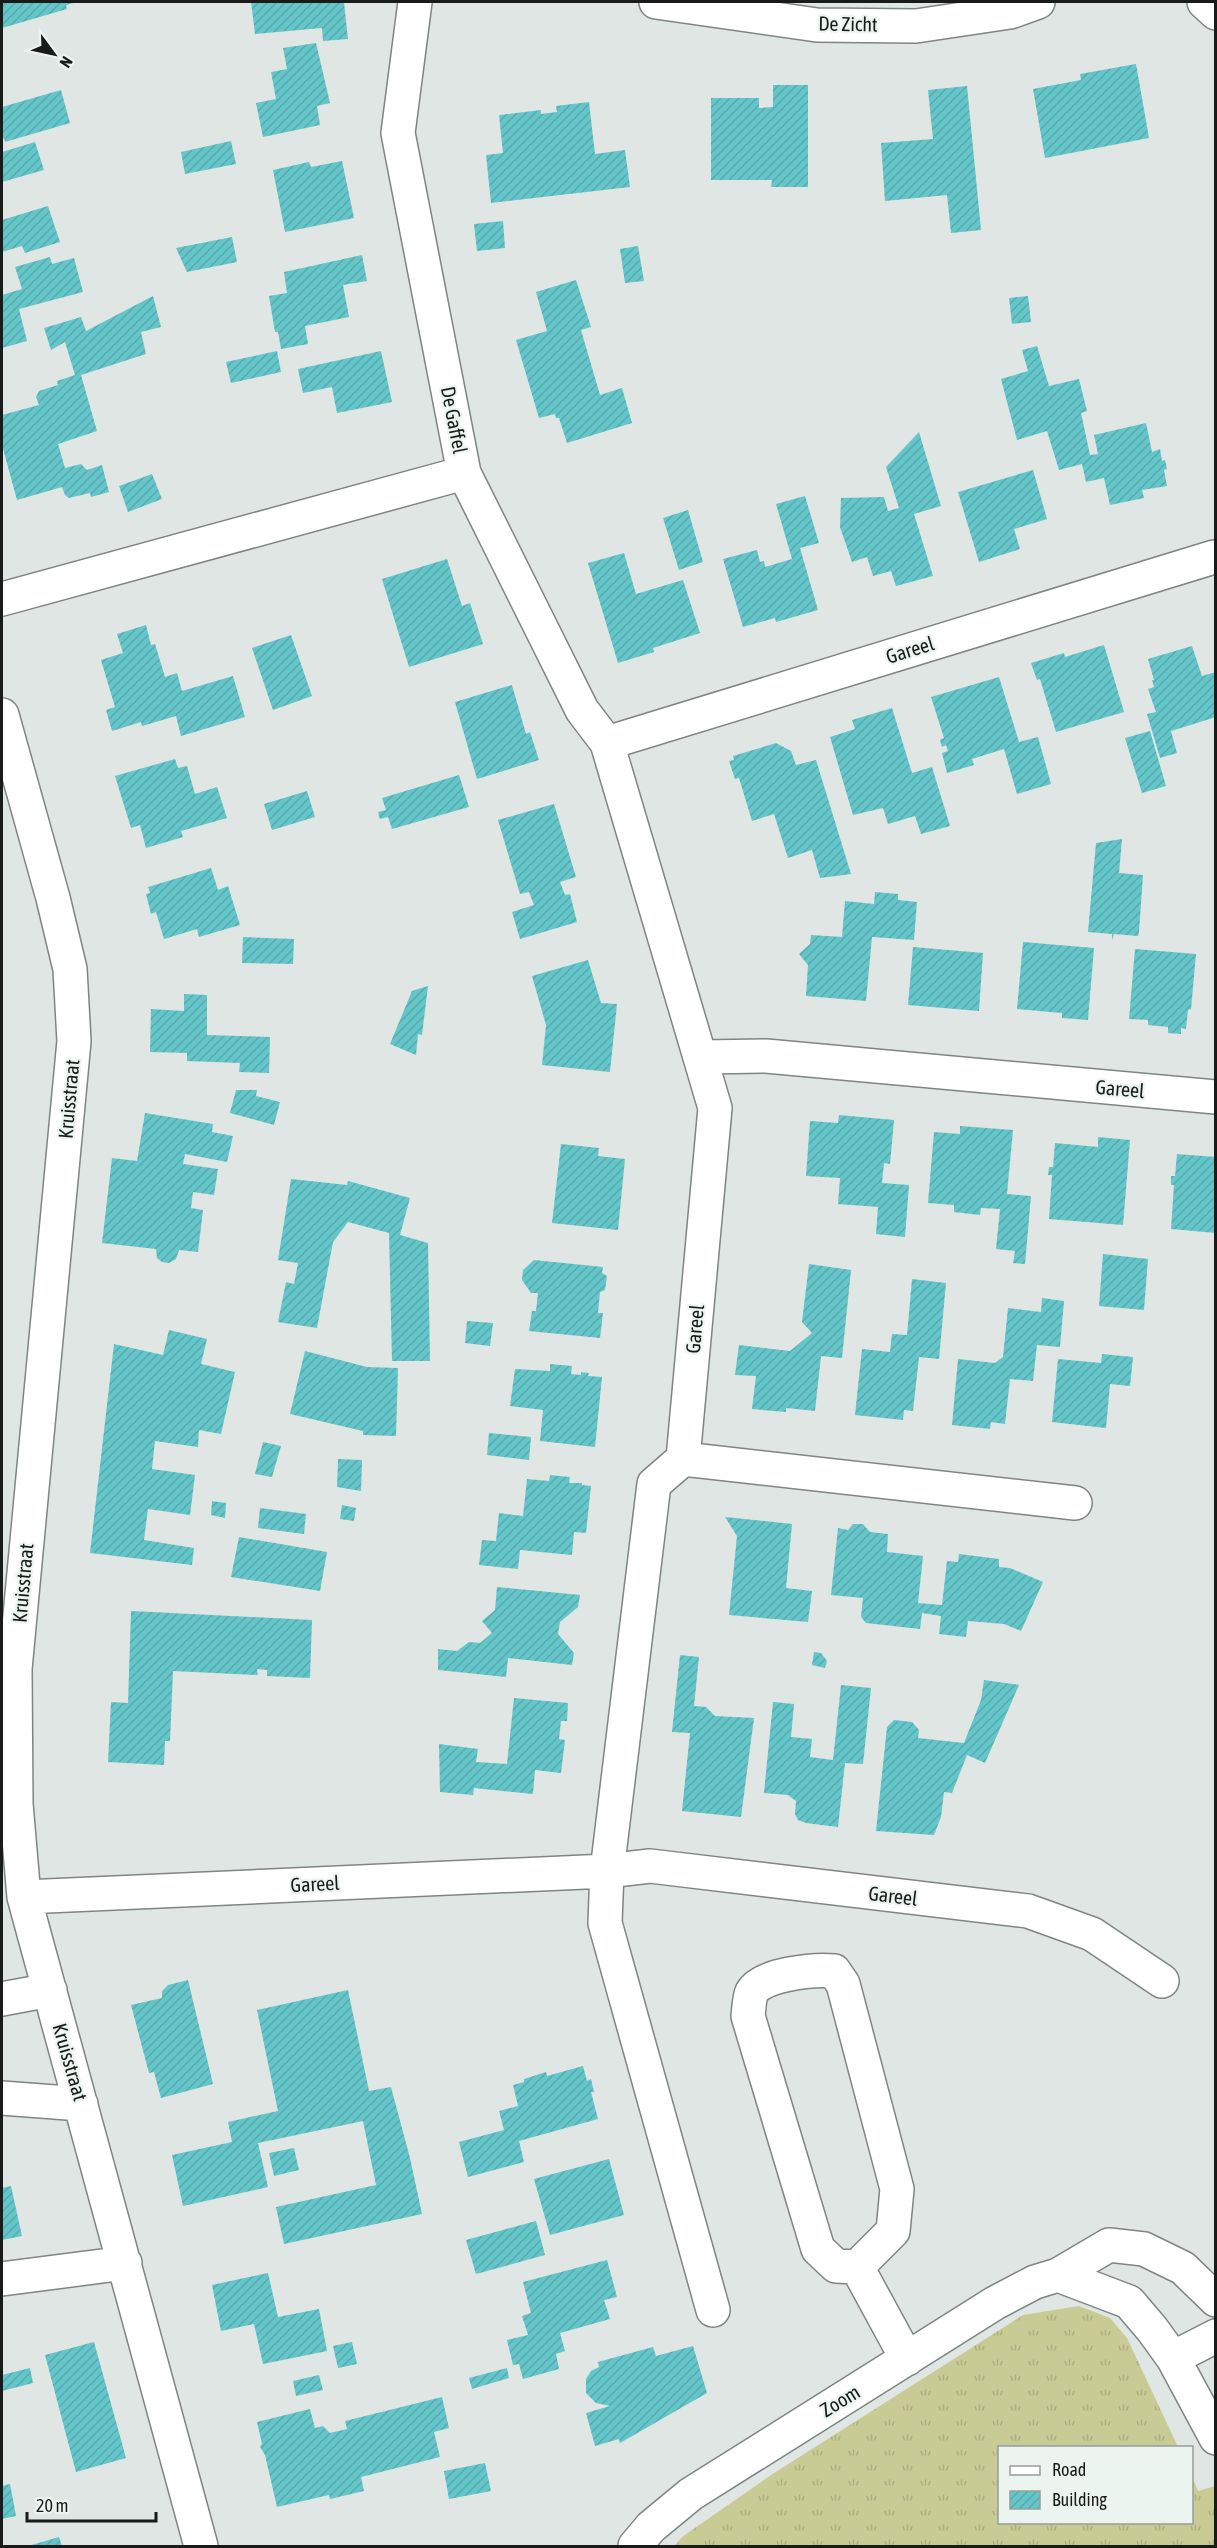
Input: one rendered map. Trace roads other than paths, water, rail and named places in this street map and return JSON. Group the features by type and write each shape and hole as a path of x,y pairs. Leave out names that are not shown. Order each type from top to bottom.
{"street":[{"path":"415,2 421,2"},
{"name":"De Gaffel","path":"2,599 464,473 398,133 415,2"},
{"name":"De Zicht","path":"656,2 817,25 905,26 1010,12 1038,2"},
{"path":"1204,2 1215,13"},
{"name":"Gareel","path":"464,473 582,710 607,743 702,1057 715,1108 683,1459"},
{"name":"Gareel","path":"607,743 1214,556"},
{"name":"Kruisstraat","path":"2,715 53,897 70,969 74,1041 15,1669 16,1804 24,1897 201,2547"},
{"name":"Gareel","path":"702,1057 766,1056 1215,1097"},
{"path":"713,2310 605,1923 607,1871 654,1484 683,1459 1075,1503"},
{"name":"Gareel","path":"24,1897 607,1871 650,1866 1028,1911 1092,1934 1162,1980"},
{"path":"817,1969 834,1971 843,1984 897,2189 893,2231 857,2267 836,2266 818,2249 748,2016 752,1992 764,1981 817,1969"},
{"path":"2,1999 50,1990"},
{"path":"2,2098 81,2104"},
{"name":"Zoom","path":"634,2547 651,2527 691,2494 994,2303 1035,2282 1058,2274 1109,2245 1144,2249 1183,2268 1215,2300"},
{"path":"2,2278 125,2263"},
{"path":"857,2267 907,2359"},
{"path":"1058,2274 1129,2302 1173,2358 1215,2438"},
{"path":"1173,2358 1215,2336"}]}
